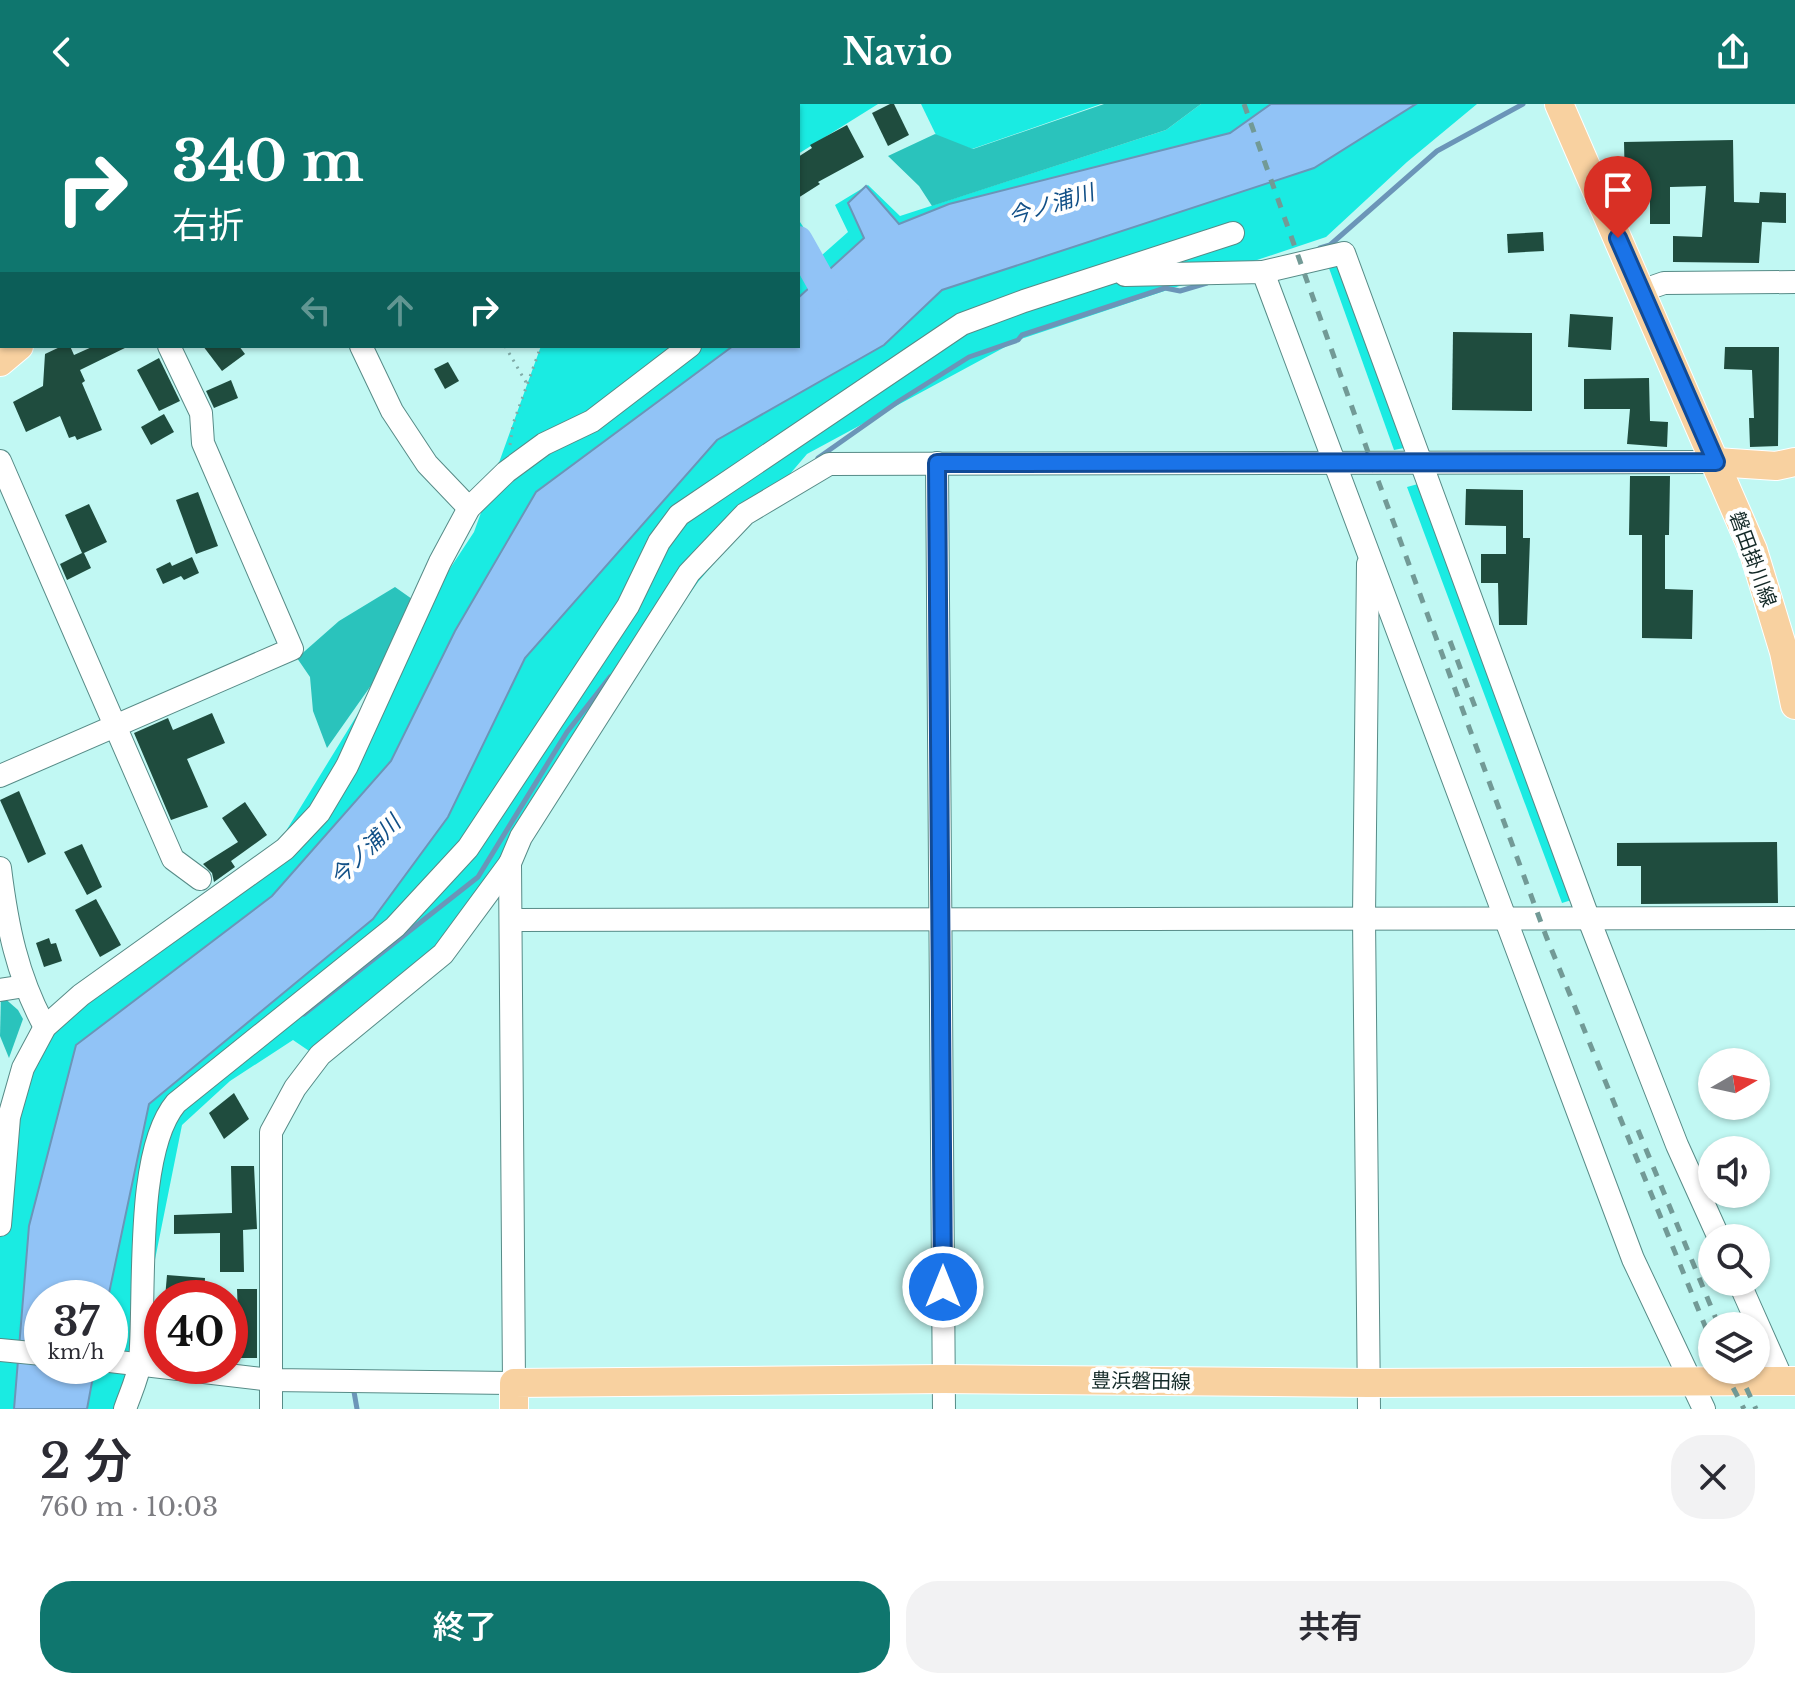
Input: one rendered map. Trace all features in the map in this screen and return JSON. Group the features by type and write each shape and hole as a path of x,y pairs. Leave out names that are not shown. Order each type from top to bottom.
{"main road":[{"name":"磐田掛川線","path":"1559,104 1753,550 1784,652 1795,705"},
{"path":"0,362 17,348"},
{"path":"1716,462 1776,466 1795,462"},
{"name":"豊浜磐田線","path":"514,1396 944,1379 1369,1396 1689,1380 1789,1381"}],"street":[{"path":"128,1343 142,1274 152,1153 166,1114 261,1032 395,927 468,848 628,606 659,542 679,515 962,324 1233,233"},
{"path":"1104,275 1263,272 1344,253 1588,917 1677,1145 1713,1224"},
{"path":"1263,272 1502,917 1633,1259 1704,1409"},
{"path":"1641,291 1664,283 1795,282"},
{"path":"0,776 292,649 203,443 201,413 170,348"},
{"path":"362,348 392,411 427,464 469,508"},
{"path":"0,1225 9,1117 23,1068 45,1027 81,995 285,849 319,813 347,766 434,575 469,508 506,472 544,444 592,421 687,348"},
{"path":"0,461 173,859 200,879"},
{"path":"271,1409 271,1132 295,1088 320,1055 443,954 510,863 521,837 662,612 689,573 745,514 829,464 1716,462"},
{"path":"937,463 944,1409"},
{"path":"1368,551 1364,917 1369,1396"},
{"path":"128,1363 271,1380 514,1396 513,920 510,863"},
{"path":"0,868 8,932 25,986 45,1027"},
{"path":"513,920 1795,918"},
{"path":"0,990 25,986"},
{"path":"1746,1296 1789,1381"},
{"path":"0,1350 24,1352"},
{"path":"124,1384 125,1409"}],"path":[{"path":"506,348 527,384"},
{"path":"506,472 513,424 540,348"}],"shaded area":[{"path":"800,104 878,104 800,153"},
{"path":"921,104 1101,104 972,149 937,137"},
{"path":"1104,104 1201,104 1166,130 932,206 919,186 888,156 935,134 973,149"},
{"path":"1201,104 1477,104 1407,162 1326,237 1018,340 807,454 698,582 502,860 460,931 318,1057 293,1040 230,1081 182,1125 151,1280 144,1280 144,1314 125,1409 0,1409 0,1170 45,1027 267,862 403,640 474,532 540,348 800,348 800,222 822,255 848,232 835,205 868,185 900,216 1166,130"},
{"path":"1344,253 1409,447 1394,450 1325,257"},
{"path":"1429,481 1581,897 1562,903 1407,487"},
{"path":"395,587 412,599 403,640 327,748 313,711 310,677 297,658 339,621"},
{"path":"1,995 23,1019 9,1058 0,1036"}],"water":[{"name":"今ノ浦川","path":"1271,104 1416,104 1314,168 942,290 884,345 717,440 525,658 448,817 373,919 149,1104 112,1280 25,1280 29,1226 76,1045 272,896 391,761 455,631 536,492 730,348 800,348 800,296 864,238 848,203 866,186 899,224 949,204 1230,133"},
{"path":"24,1287 24,1384 92,1384 87,1409 14,1409"}],"building":[{"path":"894,104 909,135 888,146 872,113"},
{"path":"847,125 864,157 818,182 820,184 800,197 800,156 812,148 810,145"},
{"path":"1733,140 1734,202 1759,203 1760,192 1786,193 1786,223 1762,222 1759,263 1673,262 1673,236 1702,237 1706,186 1670,187 1670,224 1650,224 1650,187 1625,188 1624,142"},
{"path":"1543,232 1544,251 1508,253 1507,234"},
{"path":"1570,314 1613,317 1611,350 1568,347"},
{"path":"1453,332 1532,333 1532,411 1452,410"},
{"path":"1725,347 1779,347 1778,446 1750,447 1749,418 1754,418 1752,370 1724,369"},
{"path":"58,348 71,348 74,355 90,348 125,348 80,370 85,381 82,383 102,430 77,440 75,436 69,438 60,416 26,432 13,402 43,386 45,354"},
{"path":"205,348 240,348 245,354 222,371"},
{"path":"159,358 180,401 159,411 137,370"},
{"path":"448,362 459,381 445,389 434,369"},
{"path":"1649,378 1650,421 1668,422 1667,447 1627,444 1630,409 1584,409 1584,379"},
{"path":"231,380 238,398 214,408 206,391"},
{"path":"164,414 174,432 151,445 141,427"},
{"path":"1630,476 1670,476 1665,589 1693,590 1692,639 1642,638 1642,535 1629,535"},
{"path":"1466,489 1523,490 1523,538 1530,538 1527,625 1499,625 1498,583 1481,583 1481,554 1506,554 1506,526 1465,525"},
{"path":"198,492 218,546 196,554 176,500"},
{"path":"89,504 107,542 84,553 91,568 67,580 60,564 82,553 65,515"},
{"path":"192,557 199,573 163,584 156,569"},
{"path":"212,713 225,743 187,759 208,807 171,820 134,733 168,718 173,730"},
{"path":"19,791 46,854 28,863 0,800"},
{"path":"245,802 267,835 231,861 235,867 214,882 212,873 203,864 238,842 222,818"},
{"path":"1777,842 1778,903 1641,904 1641,866 1617,866 1617,843"},
{"path":"82,844 102,887 87,895 64,852"},
{"path":"96,899 121,945 100,957 75,910"},
{"path":"49,938 51,944 56,943 62,961 44,967 36,943"},
{"path":"234,1093 249,1119 224,1139 209,1113"},
{"path":"231,1166 254,1166 257,1229 243,1230 244,1272 220,1272 220,1233 174,1234 174,1215 232,1213"},
{"path":"167,1275 205,1278 205,1280 167,1280"},
{"path":"248,1289 257,1289 257,1358 248,1358"}],"waterway":[{"path":"1320,248 1330,245 1437,151 1523,104"},
{"path":"800,245 835,307"},
{"path":"818,458 969,357 1018,340 1022,335 1165,288 1180,291 1207,283"},
{"path":"304,1014 478,877 567,732 610,677"},
{"path":"353,1386 357,1409"}],"railway":[{"path":"1244,104 1379,483 1546,936 1699,1312"},
{"path":"1450,641 1477,712"},
{"path":"1638,1130 1713,1312"},
{"path":"1731,1384 1744,1409"},
{"path":"1744,1384 1756,1409"}],"route":[{"path":"943,1287 937,463 1716,462 1618,238"}]}
